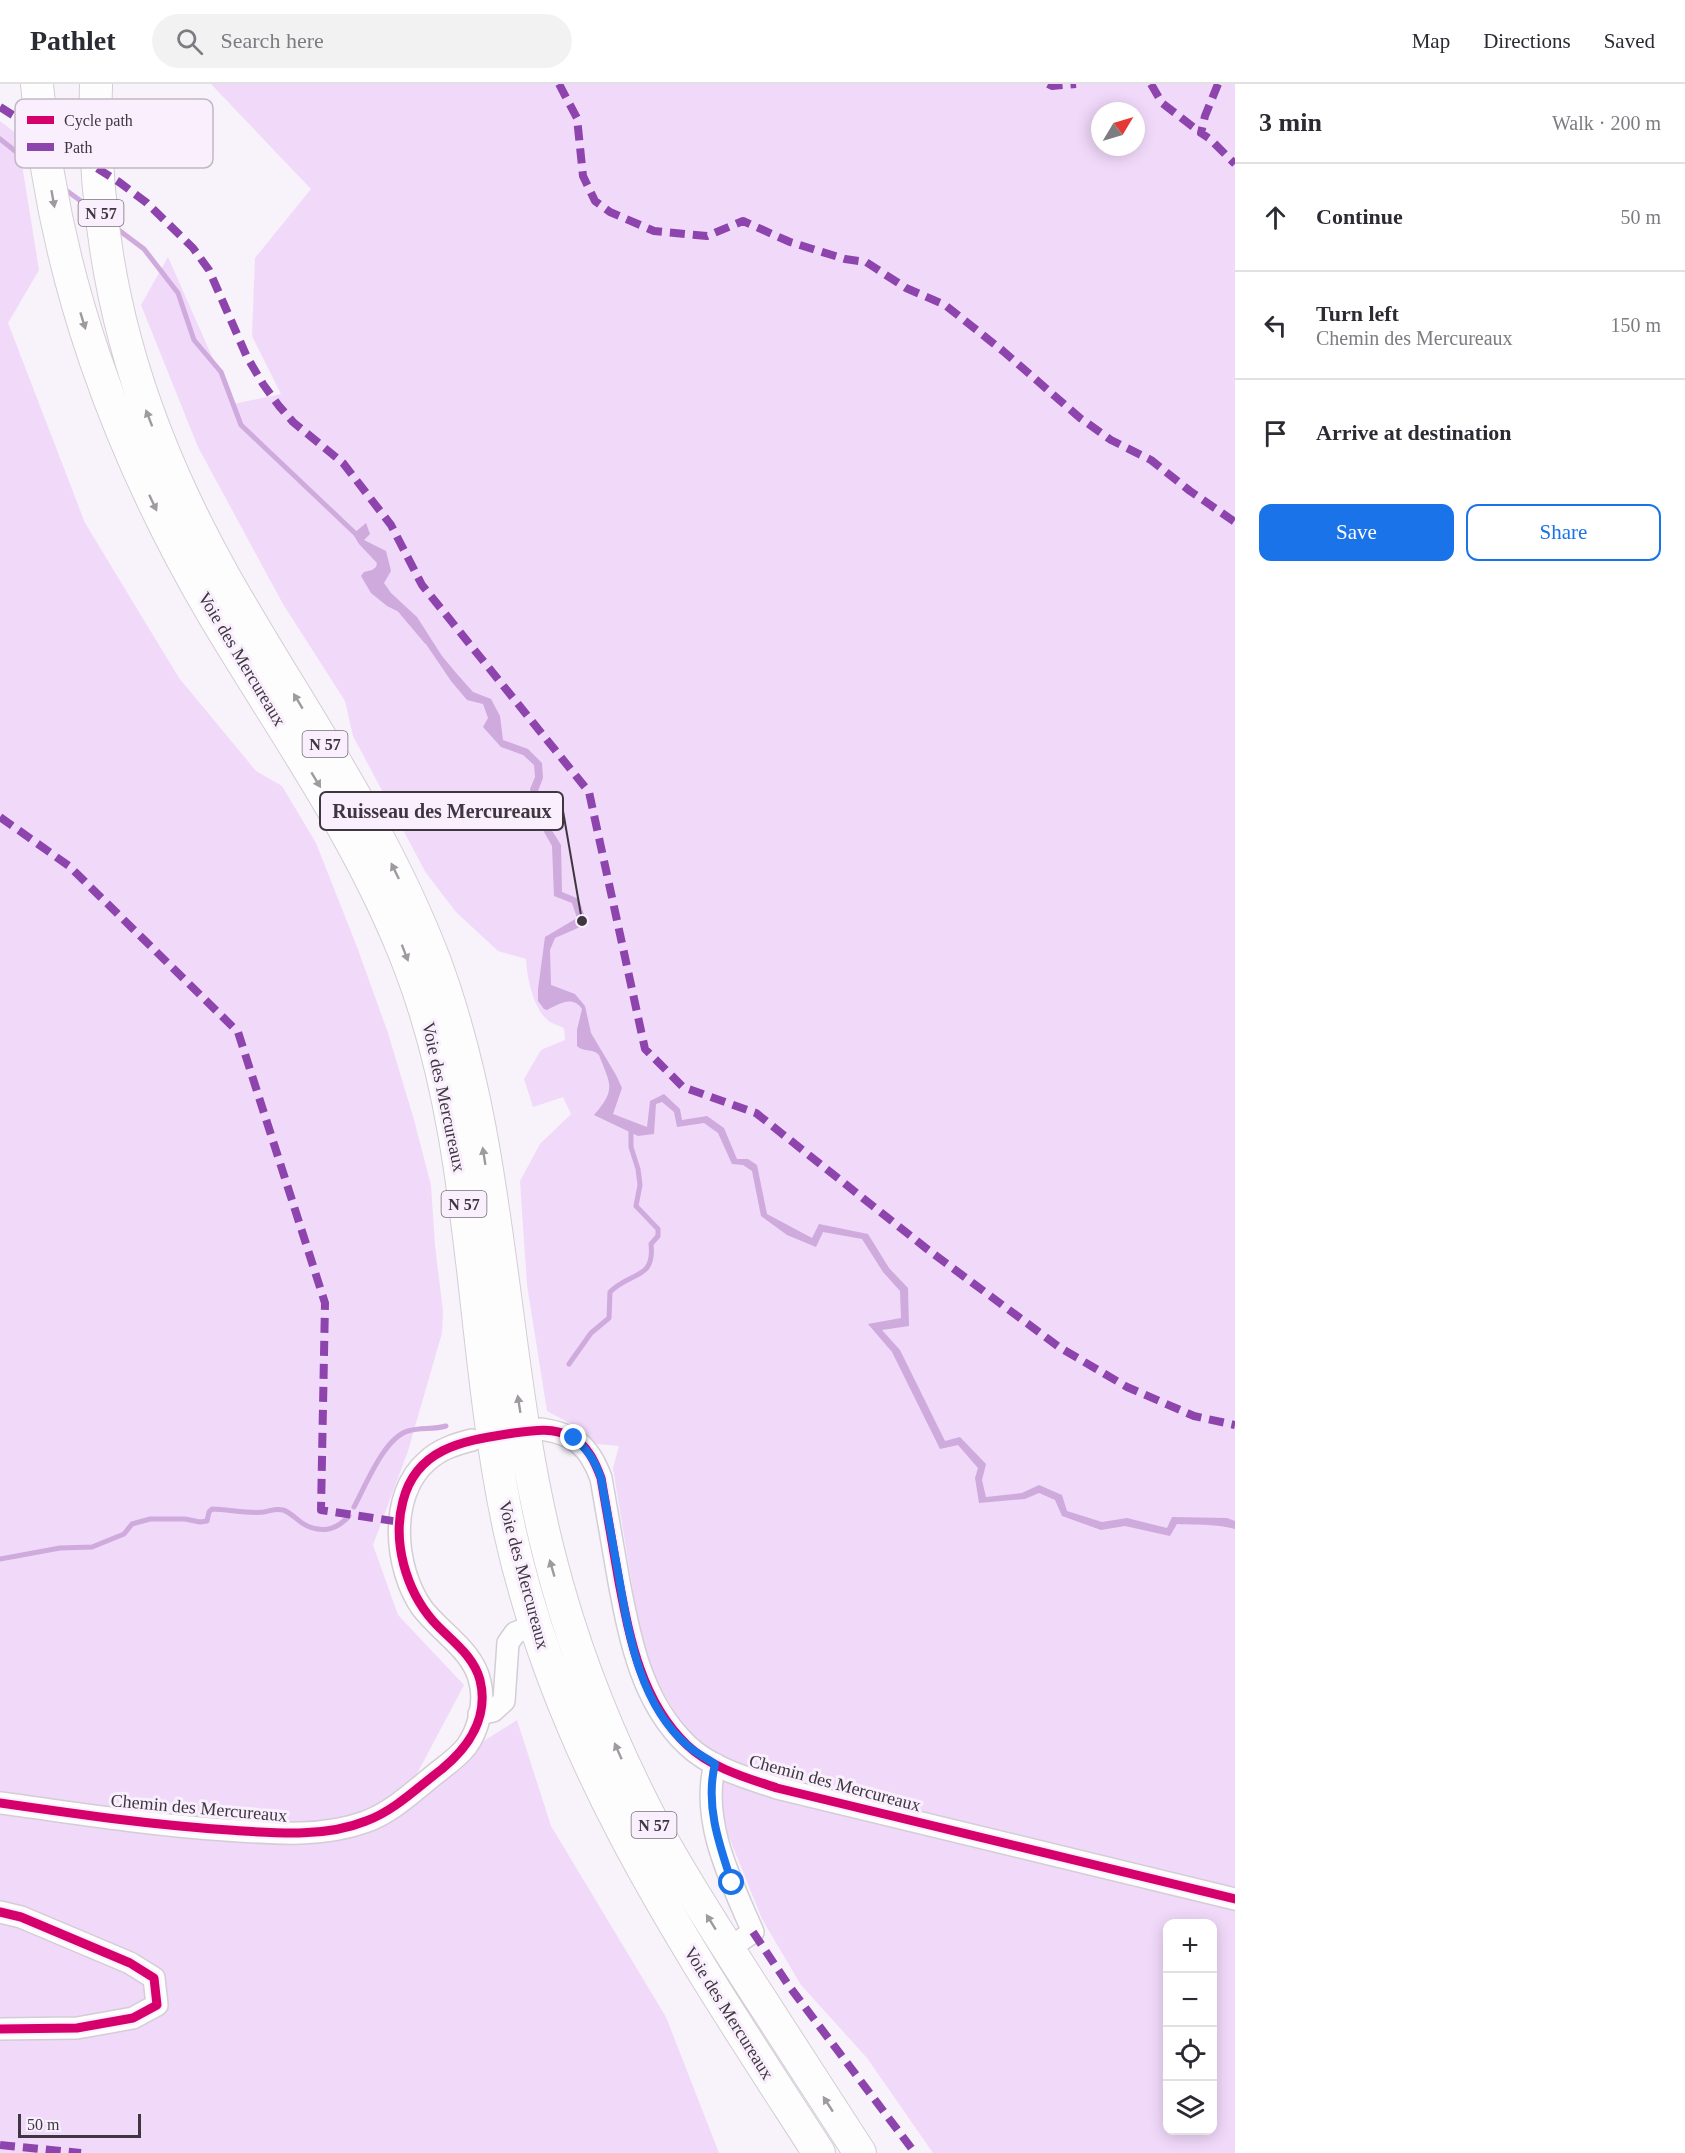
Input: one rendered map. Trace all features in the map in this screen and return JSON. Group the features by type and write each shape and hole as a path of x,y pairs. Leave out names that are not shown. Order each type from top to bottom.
{"highway":[{"name":"Voie des Mercureaux","path":"48,168 67,265 89,342 107,393 155,507 215,618 314,776 361,859 402,945 423,1003 440,1063 456,1144 487,1403 511,1536 536,1624 572,1725 623,1834 658,1899 819,2153"},
{"name":"Voie des Mercureaux","path":"98,168 101,219 112,291 136,382 164,457 230,586 336,762 383,847 436,965 471,1087 485,1162 528,1461 543,1530 578,1650 627,1771 671,1856 728,1949 860,2153"}],"street":[{"name":"Chemin des Mercureaux","path":"541,1429 558,1431 574,1438 595,1461 601,1478 629,1636 639,1668 670,1727 688,1746 715,1764 777,1788 1235,1899"},
{"name":"Chemin des Mercureaux","path":"0,1803 163,1825 271,1833 305,1832 344,1828 364,1822 382,1813 454,1759 466,1747 474,1733 479,1714 482,1695 476,1668 468,1655 423,1608 413,1592 406,1573 400,1530 403,1501 412,1479 426,1461 441,1450 472,1440"},
{"path":"479,1714 493,1711 504,1701 508,1643 515,1633 536,1624"},
{"path":"715,1764 710,1782 713,1815 732,1883 753,1932 728,1949"},
{"path":"0,1912 21,1917 130,1963 154,1978 157,2005 133,2018 77,2028 0,2029"}],"shaded area":[{"path":"211,84 1235,84 1235,2153 933,2153 867,2058 801,1985 762,1919 719,1812 716,1756 683,1726 644,1659 613,1468 619,1446 597,1444 575,1426 547,1411 527,1285 520,1181 540,1144 571,1114 563,1097 533,1107 524,1079 541,1050 565,1040 564,1028 550,1022 539,1010 530,984 526,959 498,951 456,912 426,873 353,736 345,701 283,604 198,447 141,305 168,257 233,404 281,394 252,336 255,258 311,189"},
{"path":"0,121 15,132 15,168 22,168 39,270 8,323 85,523 179,678 256,771 282,786 316,843 388,1033 431,1185 435,1246 443,1311 442,1333 408,1451 373,1545 398,1615 464,1685 410,1787 517,1720 551,1826 666,2017 719,2153 0,2153"},
{"path":"366,523 370,534 364,540 386,551 391,571 384,583 391,593 417,617 442,656 473,692 491,699 500,716 503,740 528,749 542,763 543,778 538,791 541,813 561,845 562,892 579,899 587,924 555,938 550,950 551,985 575,994 585,1006 591,1033 622,1088 613,1114 647,1127 650,1101 664,1094 680,1109 682,1120 707,1116 724,1128 737,1159 748,1159 757,1165 767,1214 812,1238 819,1224 868,1234 889,1268 908,1288 909,1326 882,1330 900,1350 945,1441 960,1437 986,1464 982,1480 986,1497 1022,1493 1039,1485 1062,1495 1067,1511 1102,1522 1127,1518 1167,1528 1172,1517 1227,1518 1235,1521 1235,1529 1214,1525 1177,1524 1170,1536 1125,1526 1101,1530 1062,1516 1055,1500 1039,1493 1025,1499 979,1503 975,1478 978,1468 958,1445 940,1449 892,1352 868,1324 901,1318 900,1291 883,1272 862,1239 823,1232 816,1247 787,1235 761,1216 752,1171 743,1165 732,1164 718,1133 704,1123 677,1127 674,1112 662,1102 656,1104 654,1134 638,1136 594,1115 606,1099 609,1086 599,1055 594,1051 577,1046 577,1030 582,1009 574,1002 570,1002 561,1003 547,1010 538,1001 545,937 577,918 572,903 554,896 552,846 535,816 530,789 535,777 534,765 523,755 501,747 483,727 488,718 483,704 467,700 451,681 407,616 387,606 371,593 361,576 364,572 376,567 377,563 353,534"}],"waterway":[{"path":"0,139 15,151"},
{"path":"63,188 89,207"},
{"path":"116,228 144,249 178,293 194,340 221,372 241,425 359,537"},
{"path":"399,609 426,641"},
{"path":"569,1364 591,1333 609,1318 610,1292 618,1285 640,1274 649,1264 651,1244 658,1236 658,1229 636,1206 640,1185 631,1147 631,1129"},
{"path":"354,1507 376,1463 399,1435 413,1430 446,1426"},
{"path":"0,1559 60,1548 92,1547 124,1534 132,1524 150,1519 207,1521 212,1509 251,1512 283,1510 302,1523 321,1530 333,1528 349,1516"}],"marked path":[{"path":"559,84 577,118 583,176 595,201 610,212 654,231 707,236 743,221 790,242 845,259 866,262 906,288 945,305 1003,351 1080,418 1111,440 1151,460 1235,522"},
{"path":"1048,84 1052,86 1076,84"},
{"path":"1151,84 1162,103 1201,133"},
{"path":"1218,84 1201,133 1235,164"},
{"path":"0,107 15,116"},
{"path":"97,168 147,203 193,248 209,270 247,357 279,406 293,422 343,463 391,525 422,585 589,792 645,1049 683,1087 756,1113 927,1249 1059,1347 1127,1387 1194,1416 1235,1425"},
{"path":"0,817 69,866 238,1032 325,1303 321,1510 400,1522"},
{"path":"753,1932 789,1986 915,2153"},
{"path":"0,2145 81,2153"}],"cycle path":[{"path":"0,1803 171,1825 281,1833 316,1832 350,1826 376,1817 396,1805 461,1751 475,1730 482,1706 477,1671 472,1662 424,1609 415,1595 404,1565 399,1533 403,1501 409,1483 430,1459 458,1445 507,1434 548,1430 556,1431 578,1441 587,1450 596,1466 601,1478 628,1626 640,1669 659,1710 672,1728 687,1745 707,1760 777,1788 1235,1899"},
{"path":"0,1912 21,1917 130,1963 154,1978 157,2005 133,2018 77,2028 0,2029"}],"place":[{"name":"Ruisseau des Mercureaux","path":"582,921"}],"route":[{"path":"574,1438 595,1461 601,1478 629,1636 639,1668 670,1727 688,1746 715,1764 710,1782 710,1797 732,1883"}]}
